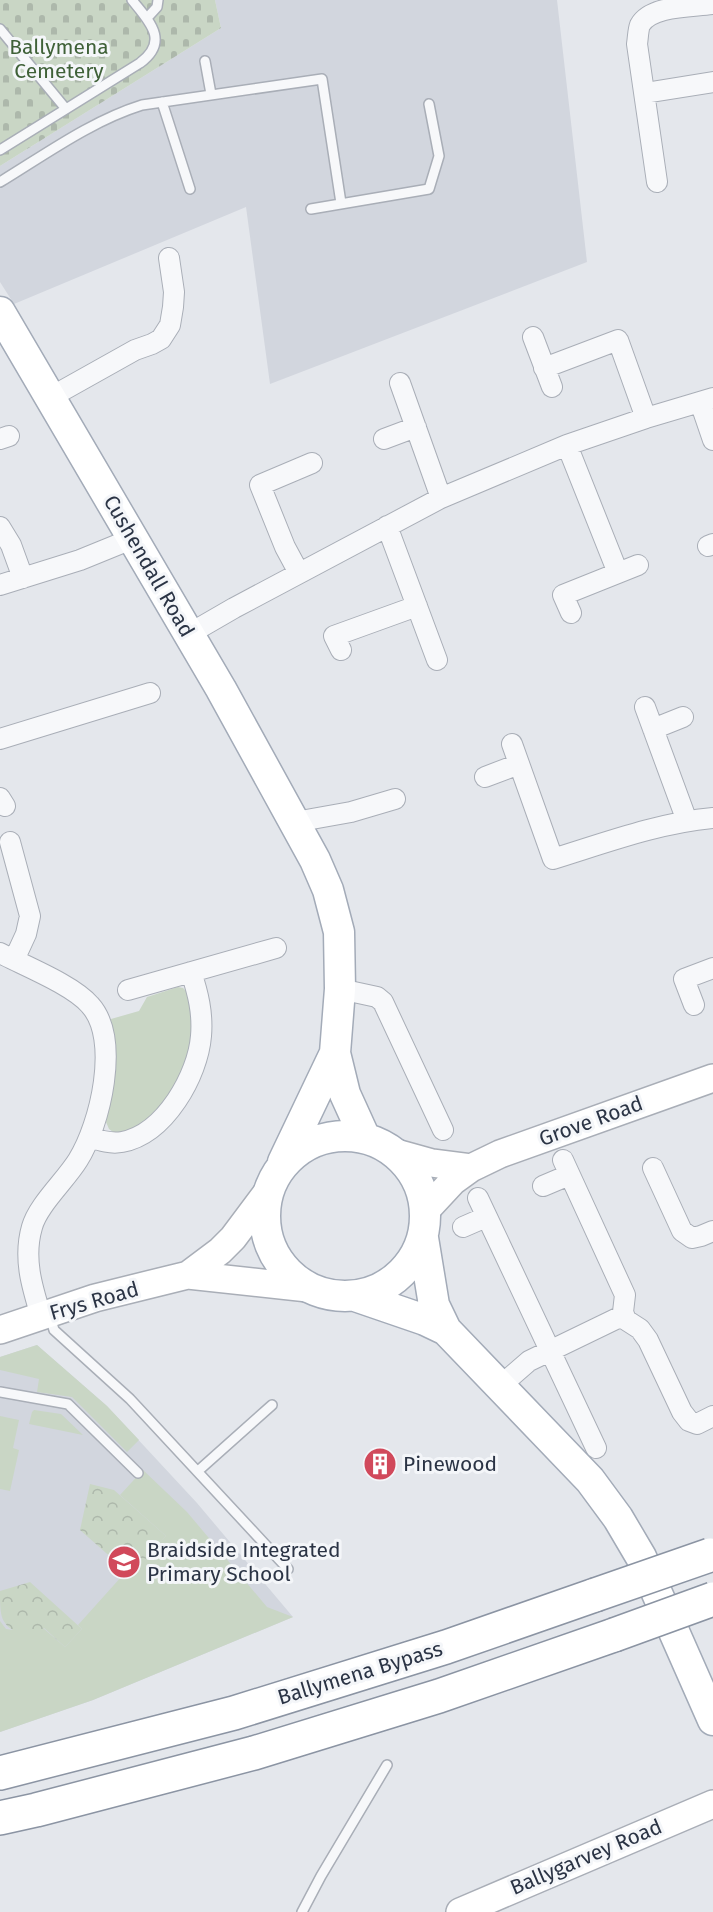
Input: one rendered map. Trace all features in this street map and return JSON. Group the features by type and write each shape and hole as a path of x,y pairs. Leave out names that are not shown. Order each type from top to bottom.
{"highway":[{"name":"Ballymena Bypass","path":"0,1773 234,1713 446,1647 711,1554"},
{"name":"Ballymena Bypass","path":"0,1818 254,1754 439,1696 713,1599"}],"main road":[{"name":"Cushendall Road","path":"0,312 134,538 296,822 315,860 328,890 339,932 340,989 335,1053 345,1094 365,1138"},
{"name":"Cushendall Road","path":"274,1180 335,1053"},
{"path":"425,1223 414,1259 398,1277 378,1290 355,1296 331,1296 308,1288 290,1275 275,1257 267,1235 265,1212 274,1180 296,1152 317,1140 341,1135 365,1138 382,1144 396,1153 411,1169 421,1188 425,1223 434,1305 447,1330 590,1480 618,1518 641,1557 713,1720"},
{"path":"355,1296 447,1330"}],"street":[{"path":"657,182 637,44 639,26 647,15 660,10 713,4"},
{"path":"645,93 713,81"},
{"path":"51,397 135,350 161,339 170,325 173,307 174,292 169,258"},
{"path":"533,337 552,387"},
{"path":"544,368 618,340 646,418"},
{"path":"400,383 441,498"},
{"path":"189,634 441,498 567,445 706,400 713,440"},
{"path":"384,439 416,427"},
{"path":"567,445 618,573"},
{"path":"299,573 285,547 260,485 312,463"},
{"path":"387,526 437,660"},
{"path":"0,527 9,540 23,578"},
{"path":"0,585 80,560 134,538"},
{"path":"571,613 563,595 638,565"},
{"path":"341,650 334,636 417,606"},
{"path":"0,739 150,693"},
{"path":"645,707 687,821"},
{"path":"652,729 683,717"},
{"path":"512,744 553,859 643,831 713,818"},
{"path":"485,777 519,764"},
{"path":"296,822 362,809 395,798"},
{"path":"10,842 30,916 27,934 7,957 76,993 92,1006 99,1019 104,1040 101,1104 90,1137 79,1160 40,1210 32,1227 28,1265 31,1284 45,1315"},
{"path":"128,990 276,948"},
{"path":"694,1005 684,979 713,968"},
{"path":"90,1137 113,1142 137,1137 159,1122 178,1097 193,1068 201,1035 200,1005 191,972"},
{"path":"340,989 377,998 383,1002 443,1130"},
{"name":"Grove Road","path":"425,1223 453,1181 471,1168 500,1154 713,1078"},
{"path":"396,1153 432,1163 471,1168"},
{"path":"543,1186 566,1167 625,1295 624,1315 628,1322 640,1329 648,1340 682,1412 689,1421 697,1424 713,1416"},
{"path":"653,1168 682,1231 695,1238 713,1231"},
{"name":"Frys Road","path":"188,1275 233,1238 274,1180"},
{"path":"478,1198 596,1448"},
{"path":"463,1227 486,1217"},
{"name":"Frys Road","path":"0,1330 95,1298 188,1275 308,1288"},
{"path":"499,1387 529,1361 624,1315"},
{"name":"Ballygarvey Road","path":"460,1912 713,1804"}],"lane":[{"path":"0,150 140,63 150,54 155,39 153,28 132,0"},
{"path":"147,18 157,7 158,0"},
{"path":"0,29 66,109"},
{"path":"205,61 211,94"},
{"path":"0,182 103,120 142,105 322,79 341,203"},
{"path":"162,102 190,189"},
{"path":"310,209 429,189 439,156 429,104"},
{"path":"45,1315 54,1330 130,1399 288,1569"},
{"path":"0,1392 68,1404 138,1473"},
{"path":"198,1471 272,1406"},
{"path":"302,1912 387,1765"}],"shaded area":[{"path":"215,0 557,0 587,262 270,384 246,207 14,304 0,282 0,166 221,28"},
{"name":"Braidside Integrated Primary School","path":"37,1345 107,1406 197,1503 293,1617 93,1700 0,1732 0,1357"}],"green space":[{"name":"Ballymena Cemetery","path":"0,0 215,0 221,28 0,166"},
{"path":"178,987 183,988 189,994 197,1035 177,1093 138,1131 117,1135 109,1129 106,1122 114,1065 111,1019 139,1011 147,997"},
{"path":"37,1345 107,1406 139,1440 127,1452 72,1397 37,1392 39,1379 0,1370 0,1357"},
{"path":"34,1410 61,1414 83,1435 29,1424"},
{"path":"0,1416 19,1420 13,1448 19,1450 10,1491 0,1489"},
{"path":"143,1470 187,1512 267,1607 293,1617 93,1700 0,1732 0,1621 6,1629 28,1632 43,1628 65,1647 82,1629 78,1625 122,1576 127,1579 166,1536 120,1495"},
{"path":"90,1484 114,1490 166,1536 131,1575 80,1530"},
{"path":"30,1582 82,1629 65,1647 44,1628 35,1636 28,1632 21,1635 5,1623 0,1607 0,1591"}],"place":[{"name":"Pinewood","path":"380,1464"},
{"name":"Braidside Integrated Primary School","path":"124,1562"}]}
